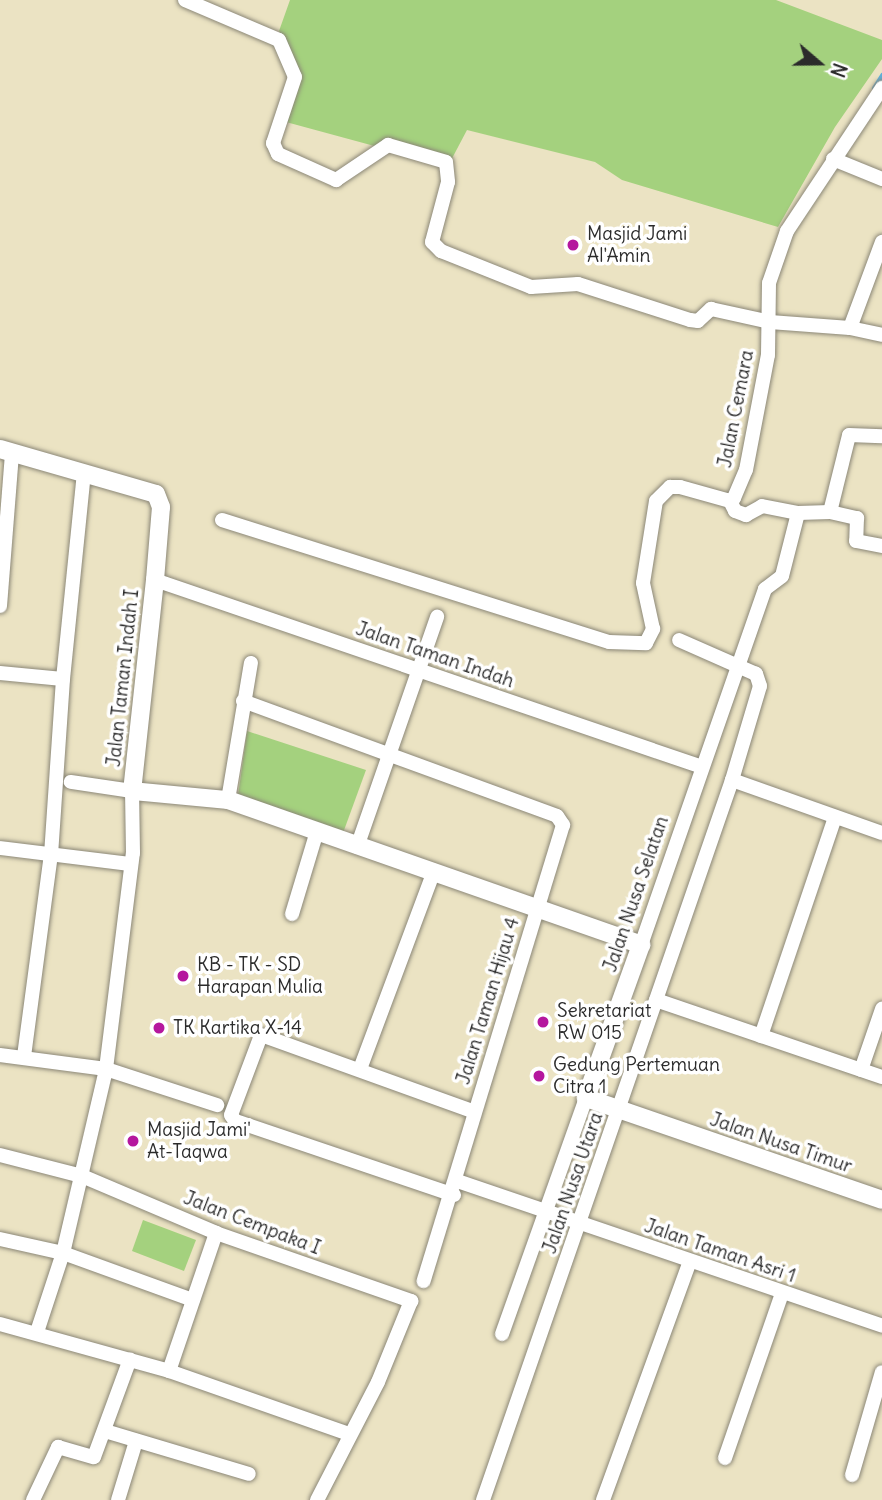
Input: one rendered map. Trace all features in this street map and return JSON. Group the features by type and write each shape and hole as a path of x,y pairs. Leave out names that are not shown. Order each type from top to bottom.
{"street":[{"path":"185,0 279,40 295,77 273,143 279,155 336,180 388,145 446,162 449,182 432,242 440,251 531,287 578,284 690,320 698,321 711,309 770,322 850,328 882,335"},
{"name":"Jalan Cemara","path":"730,501 746,470 768,355 769,283 787,230 833,159 877,104 882,88"},
{"path":"833,159 882,178"},
{"path":"850,328 882,242"},
{"path":"830,512 845,439 855,433 882,436"},
{"path":"0,606 6,450"},
{"name":"Jalan Taman Indah I","path":"6,450 156,494 161,508 132,791 228,800 433,874 641,944"},
{"path":"24,1057 51,854 63,679 84,472"},
{"path":"222,520 609,642 646,643 653,629 643,583 656,501 670,487 680,486 730,501 735,510 746,515 762,506 798,513 830,512 857,518 856,541 882,546"},
{"name":"Jalan Nusa Selatan","path":"502,1334 765,589 782,576 798,513"},
{"name":"Jalan Taman Indah","path":"155,580 702,767"},
{"path":"356,847 438,617"},
{"path":"679,640 737,665"},
{"path":"228,800 251,663"},
{"name":"Jalan Nusa Utara","path":"483,1500 732,780 760,679 737,665"},
{"path":"0,673 63,679"},
{"path":"243,701 389,756"},
{"name":"Jalan Taman Hijau 4","path":"389,756 561,820 562,831 536,908 455,1188 424,1281"},
{"path":"732,780 882,833"},
{"path":"37,1332 63,1253 106,1069 131,864 132,791 71,782"},
{"path":"761,1036 835,817"},
{"path":"292,914 317,831"},
{"path":"0,848 131,864"},
{"path":"433,874 360,1069 475,1112"},
{"path":"656,1000 882,1077"},
{"path":"861,1070 882,1009"},
{"name":"Jalan Taman Asri 1","path":"360,1069 261,1035 233,1119 455,1188 546,1212 882,1326"},
{"path":"0,1055 106,1069 217,1105"},
{"name":"Jalan Nusa Timur","path":"586,1098 882,1200"},
{"name":"Jalan Cempaka I","path":"0,1155 82,1175 216,1233 411,1301 378,1382 349,1434"},
{"path":"169,1371 216,1233"},
{"path":"0,1239 63,1253 193,1300"},
{"path":"603,1500 690,1261"},
{"path":"724,1458 782,1293"},
{"path":"0,1324 37,1332 169,1371 349,1434 317,1500"},
{"path":"33,1500 58,1447 94,1457 130,1359"},
{"path":"852,1475 882,1372"},
{"path":"105,1431 249,1474"},
{"path":"118,1500 136,1441"},
{"path":"610,1477 613,1500"}],"green space":[{"path":"290,0 776,0 882,40 882,59 835,127 778,227 622,180 595,162 467,130 448,166 286,122 300,74 279,31"},
{"path":"247,731 366,770 343,833 238,796"},
{"path":"143,1220 196,1240 184,1271 132,1251"}],"waterway":[{"path":"874,88 882,75"}],"place":[{"name":"Masjid Jami Al'Amin","path":"573,245"},
{"name":"KB - TK - SD Harapan Mulia","path":"183,976"},
{"name":"Sekretariat RW 015","path":"543,1022"},
{"name":"TK Kartika X-14","path":"159,1028"},
{"name":"Gedung Pertemuan Citra 1","path":"539,1076"},
{"name":"Masjid Jami' At-Taqwa","path":"133,1141"}]}
